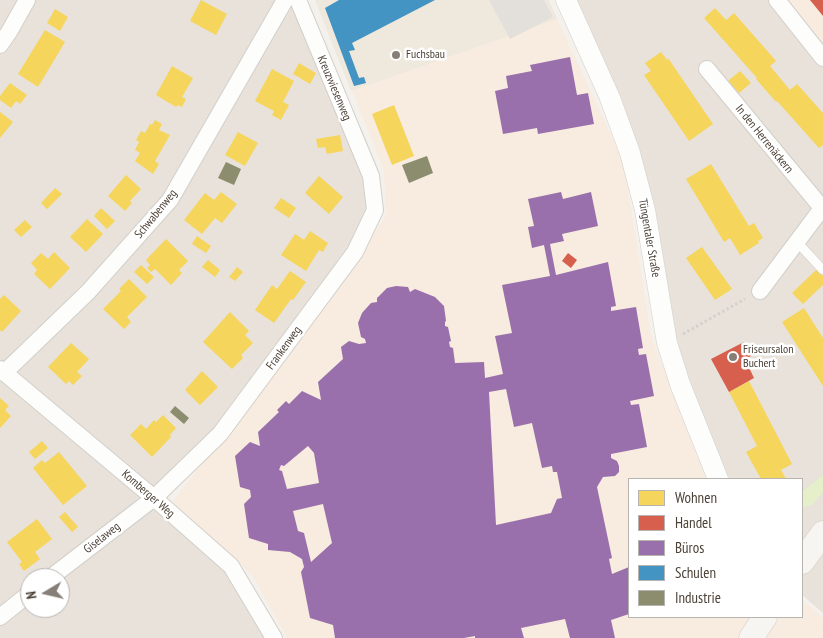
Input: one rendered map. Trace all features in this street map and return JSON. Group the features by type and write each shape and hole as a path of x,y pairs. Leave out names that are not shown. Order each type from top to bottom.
{"main road":[{"path":"803,561 823,533"},
{"path":"751,638 763,618"}],"street":[{"path":"0,45 27,0"},
{"name":"Schwabenweg","path":"2,371 88,292 170,200 286,0"},
{"name":"Kreuzwiesenweg","path":"298,0 371,176"},
{"name":"Tüngentaler Straße","path":"566,0 610,98 630,153 645,210 667,342 680,384 718,478"},
{"path":"777,0 823,58"},
{"name":"In den Herrenäckern","path":"707,69 822,208 760,290"},
{"name":"Frankenweg","path":"154,498 220,434 355,252 374,210 371,176"},
{"name":"Komberger Weg","path":"2,371 154,498 231,566 274,638"},
{"name":"Giselaweg","path":"63,568 154,498"},
{"path":"0,617 20,601"}],"lane":[{"path":"796,241 823,270"}],"path":[{"path":"667,342 760,290"}],"shaded area":[{"path":"0,0 298,0 371,176 375,210 220,434 154,498 231,566 274,638 0,638"},
{"name":"Fuchsbau","path":"315,0 549,0 557,19 351,91"},
{"path":"316,0 548,0 624,162 651,336 706,478 628,478 628,618 803,618 803,601 823,618 823,638 287,638 252,575 173,502 386,216 384,171"},
{"path":"489,0 544,0 553,17 510,39"},
{"path":"566,0 777,0 823,58 823,613 803,596 803,478 718,478 696,423 645,210"},
{"path":"777,0 823,0 823,58"}],"green space":[{"path":"823,475 823,492 813,504 803,508 803,491"}],"building: Wohnen":[{"path":"201,0 227,14 216,35 190,21"},
{"path":"715,8 726,20 734,13 776,61 770,66 790,90 797,84 823,113 823,145 819,148 776,102 704,18"},
{"path":"55,9 68,17 60,31 47,23"},
{"path":"45,30 65,42 38,87 18,74"},
{"path":"661,52 667,60 668,58 713,124 689,141 644,75 651,71 645,63"},
{"path":"299,63 316,73 310,84 293,74"},
{"path":"172,66 193,78 182,97 186,99 182,107 178,105 176,107 156,95"},
{"path":"272,69 294,81 283,102 289,105 281,120 272,115 274,111 255,101"},
{"path":"740,71 751,83 739,93 728,81"},
{"path":"10,83 27,95 20,104 16,101 11,108 0,100 0,96"},
{"path":"394,105 414,156 392,165 372,114"},
{"path":"0,112 13,122 0,138"},
{"path":"155,120 162,124 159,130 170,135 155,161 159,164 153,174 135,161 140,153 135,150 139,142 136,140 141,131 145,133 150,124 152,125"},
{"path":"238,132 258,143 245,166 225,155"},
{"path":"340,135 343,151 327,154 325,147 318,148 316,139"},
{"path":"711,164 749,226 754,223 763,238 758,241 759,243 740,255 730,238 724,242 686,179"},
{"path":"126,175 141,189 130,201 132,203 125,211 108,196"},
{"path":"319,176 343,197 329,214 305,193"},
{"path":"55,188 62,194 47,209 41,203"},
{"path":"221,192 237,204 222,223 215,218 202,234 184,220 205,193 214,200"},
{"path":"281,198 296,208 289,218 274,208"},
{"path":"101,208 115,221 107,229 94,216"},
{"path":"87,219 103,234 86,252 70,237"},
{"path":"25,220 32,227 21,237 14,230"},
{"path":"310,231 328,243 323,252 319,250 306,271 281,255 295,234 304,240"},
{"path":"197,236 211,246 206,253 192,244"},
{"path":"166,239 188,261 179,270 182,273 171,285 155,269 151,272 147,268 150,265 146,260"},
{"path":"702,247 732,289 715,300 686,258"},
{"path":"54,252 70,268 50,289 34,274 37,270 31,263 41,253 48,259"},
{"path":"208,260 220,270 215,277 202,267"},
{"path":"141,265 154,277 147,284 134,272"},
{"path":"237,267 243,272 235,281 229,277"},
{"path":"817,269 823,276 823,285 803,304 792,293"},
{"path":"290,271 306,282 274,323 255,310 272,285 277,289"},
{"path":"129,279 147,297 127,317 131,322 124,329 103,309 121,291 119,289"},
{"path":"4,295 21,311 2,332 0,330 0,299"},
{"path":"804,308 823,338 823,386 782,322"},
{"path":"230,312 249,331 245,335 253,343 241,355 243,358 232,369 203,342"},
{"path":"71,343 89,359 77,372 82,376 73,385 69,381 66,384 48,367"},
{"path":"202,371 218,387 200,405 185,390"},
{"path":"749,381 792,464 781,470 785,478 760,478 746,452 757,446 729,392"},
{"path":"0,398 9,406 5,410 11,416 0,428"},
{"path":"163,415 176,428 170,435 171,437 152,457 130,435 141,424 146,429 154,420 156,422"},
{"path":"42,441 48,448 35,459 29,452"},
{"path":"59,452 87,486 63,505 33,468 42,460 45,463"},
{"path":"65,512 78,527 72,532 59,517"},
{"path":"37,519 52,539 35,552 40,559 28,568 22,568 19,564 22,562 7,542"}],"building: Handel":[{"path":"810,0 823,0 823,16"},
{"path":"568,253 577,260 571,268 562,261"},
{"path":"744,342 751,356 745,359 754,378 729,392 711,359"}],"building: Büros":[{"path":"570,57 577,95 588,93 594,124 538,134 537,128 503,134 495,91 508,88 506,76 532,71 530,65"},
{"path":"561,192 563,199 591,192 598,226 562,234 564,241 550,244 556,275 608,262 616,306 611,307 611,311 636,307 643,348 638,349 639,355 646,354 654,396 630,401 631,405 639,404 647,447 611,454 611,458 617,461 619,472 615,476 603,477 597,487 612,558 609,559 612,574 628,567 628,614 611,620 615,638 570,638 565,619 521,628 524,638 475,638 475,636 464,638 335,638 333,625 310,618 301,572 304,567 302,559 290,552 268,550 268,544 249,538 244,504 251,497 250,490 240,487 235,456 250,442 260,446 258,432 279,412 277,410 286,401 289,404 302,391 321,400 318,382 343,359 341,347 349,341 359,344 366,343 365,339 361,337 358,323 362,313 371,303 377,302 377,298 387,288 396,286 408,287 410,292 415,289 435,297 444,306 445,326 448,327 451,341 449,342 450,347 453,348 455,363 484,362 485,378 503,374 495,336 512,333 502,285 550,276 544,245 532,248 528,227 534,226 528,199","holes":["506,389 514,427 532,423 542,468 552,466 553,472 557,472 562,498 557,499 551,513 496,525 489,392","308,446 314,453 319,483 287,489 282,471 279,470 281,465 284,466","323,504 332,543 311,562 304,533 298,531 293,511"]}],"building: Schulen":[{"path":"339,0 435,0 352,43 355,50 349,51 359,78 364,77 366,83 354,86 325,8"}],"building: Industrie":[{"path":"427,156 433,173 409,183 402,165"},
{"path":"226,162 241,169 234,185 218,178"},
{"path":"175,406 189,418 184,424 170,412"}],"place":[{"name":"Fuchsbau","path":"396,55"},
{"name":"Friseursalon Buchert","path":"733,357"}]}
